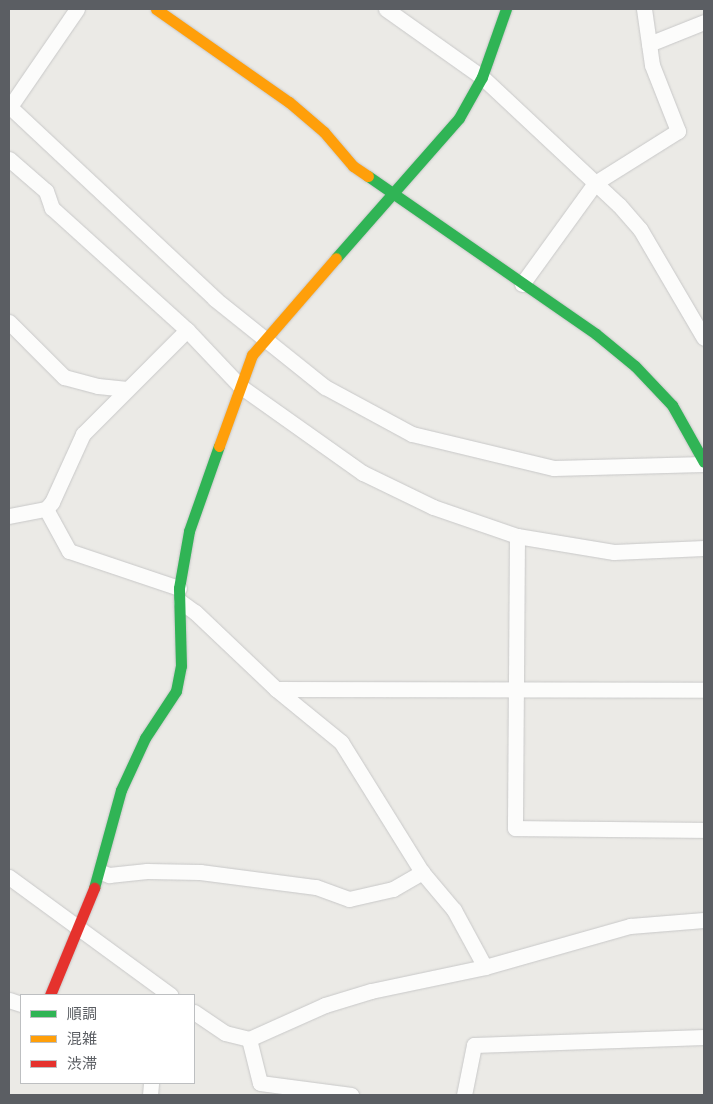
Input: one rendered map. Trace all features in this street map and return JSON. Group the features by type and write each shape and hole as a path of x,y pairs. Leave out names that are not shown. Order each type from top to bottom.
{"street":[{"path":"76,9 9,107 215,298 266,337 325,387 412,434 554,468 704,463 672,405 635,366 522,284 353,166 324,132 289,102 156,9"},
{"path":"386,9 482,77 595,183 640,229 704,338"},
{"path":"50,994 76,928 101,872 110,826 121,790 145,738 176,691 181,666 180,595 189,531 252,355 390,193 459,118 482,77 506,9"},
{"path":"522,284 595,183 678,131 652,65 644,9"},
{"path":"649,44 704,22"},
{"path":"9,159 46,191 52,208 187,330 240,386 363,473 433,507 517,536 614,552 704,548"},
{"path":"9,322 64,376 98,386 127,389"},
{"path":"9,516 46,508 52,502 83,434 187,330"},
{"path":"46,508 69,551 180,595 195,612 276,689 341,742 422,872 454,910 485,967"},
{"path":"517,536 515,828 704,830"},
{"path":"276,689 516,688 704,690"},
{"path":"101,872 109,875 147,871 200,872 316,887 349,899 392,889 422,872"},
{"path":"9,877 154,991"},
{"path":"195,1013 225,1033 249,1038 325,1005 371,991 485,967 630,926 704,920"},
{"path":"464,1095 474,1044 704,1037"},
{"path":"249,1038 260,1083 351,1095"}],"traffic: fast":[{"path":"336,258 459,118 482,77 506,9"},
{"path":"368,176 596,334 635,366 672,405 704,462"},
{"path":"94,888 121,790 145,738 176,691 181,666 179,588 189,531 219,446"}],"traffic: slow":[{"path":"156,9 289,102 324,132 353,166 368,176"},
{"path":"219,446 252,355 336,258"}],"traffic: jam":[{"path":"50,994 94,888"}]}
